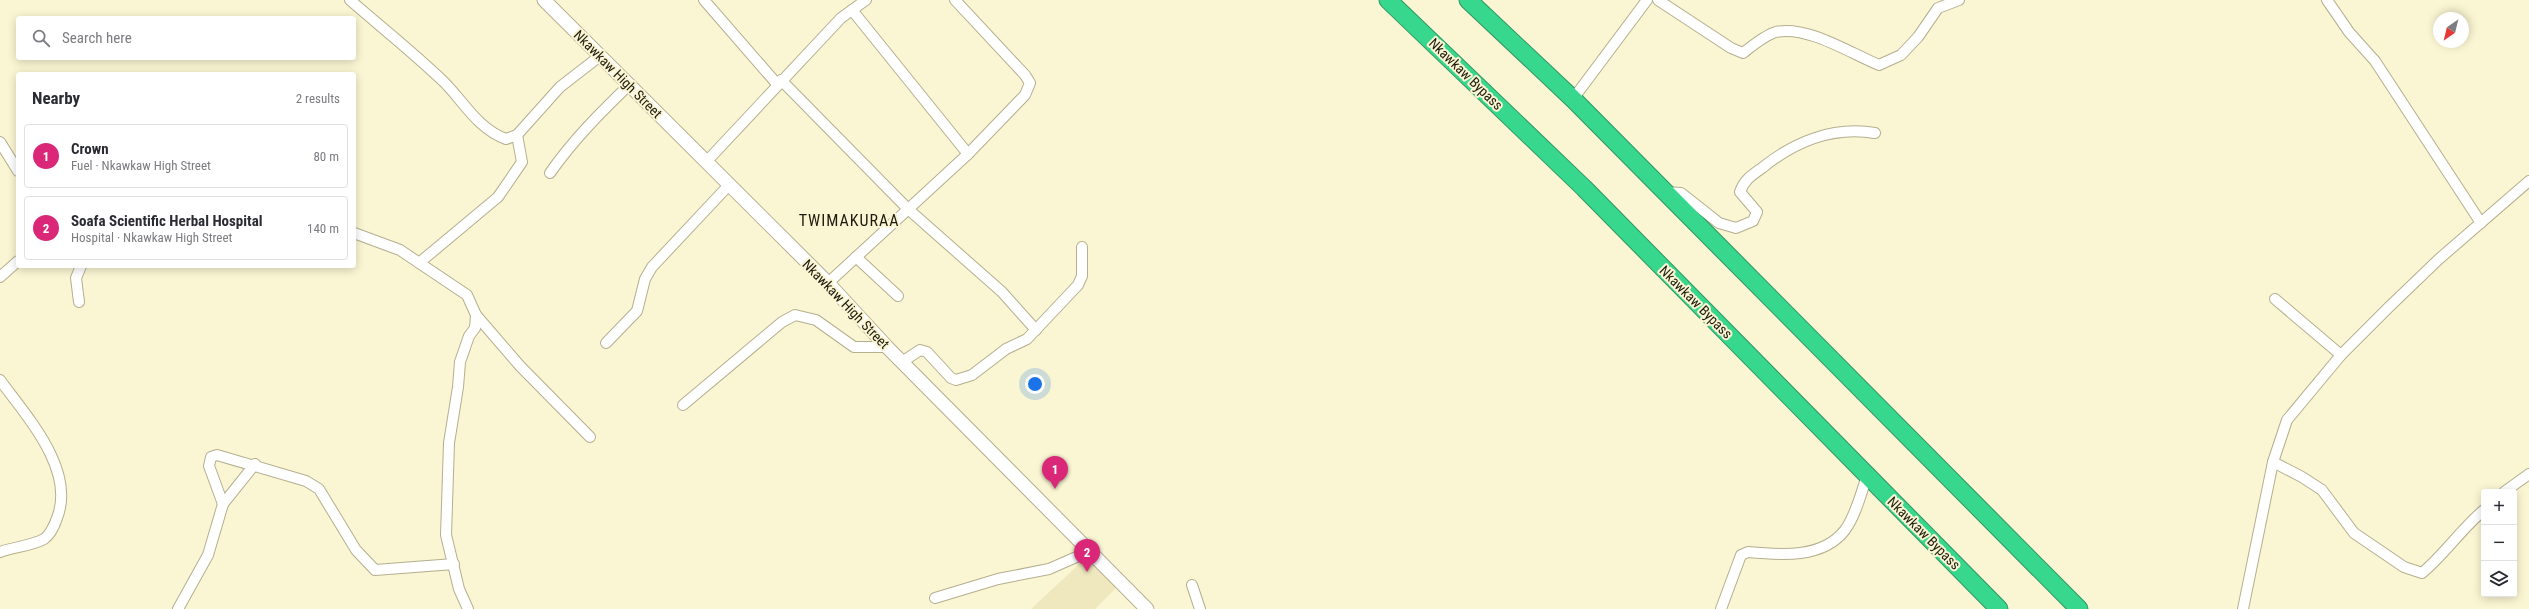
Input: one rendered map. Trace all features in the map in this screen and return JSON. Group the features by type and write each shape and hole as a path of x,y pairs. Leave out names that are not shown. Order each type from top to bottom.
{"highway":[{"name":"Nkawkaw Bypass","path":"1388,0 1584,188 1999,609"},
{"path":"1468,0 1573,99 2079,609"}],"main road":[{"name":"Nkawkaw High Street","path":"544,0 828,282 887,347 1147,609"}],"street":[{"path":"350,0 445,84 470,114 483,125 506,139 517,135 560,87 600,56"},
{"path":"704,0 779,82 908,209 1002,292 1036,330"},
{"path":"707,162 779,82 841,18 866,0"},
{"path":"1573,99 1647,0"},
{"path":"1658,0 1743,53 1775,32 1795,30 1821,38 1880,65 1901,55 1918,37 1938,8 1959,0"},
{"path":"2327,0 2349,32 2375,61 2481,223"},
{"path":"828,282 968,154 1025,95 1030,83 1025,75 958,2"},
{"path":"852,10 968,154"},
{"path":"550,173 563,154 602,110 630,84"},
{"path":"1665,192 1681,193 1719,224 1736,228 1753,221 1757,212 1740,192 1743,182 1778,155 1795,145 1818,136 1861,131 1875,133"},
{"path":"419,263 498,197 522,162 517,135"},
{"path":"0,142 16,167"},
{"path":"2243,609 2273,462 2287,420 2341,355 2439,259 2529,181"},
{"path":"606,343 637,311 645,279 652,267 729,185"},
{"path":"356,234 393,246 467,295 476,315 520,366 590,437"},
{"path":"902,362 920,350 927,352 951,378 956,380 972,375 1006,349 1027,339 1080,282 1082,248"},
{"path":"856,257 898,296"},
{"path":"0,277 16,263"},
{"path":"79,302 76,278 80,268"},
{"path":"2276,299 2341,355"},
{"path":"468,609 459,589 446,534 449,443 458,387 460,362 469,336 475,328 476,315"},
{"path":"683,405 782,322 795,315 816,320 854,347 887,347"},
{"path":"0,380 40,434 59,473 63,505 56,524 45,538 0,552"},
{"path":"223,504 209,466 211,457 217,454 255,464 306,481 319,489 356,550 375,570 454,564"},
{"path":"2273,462 2302,477 2322,490 2354,533 2404,567 2422,573 2440,558 2452,541 2481,513"},
{"path":"178,609 208,555 223,504 255,464"},
{"path":"2508,489 2529,474"},
{"path":"1721,609 1741,554 1748,552 1805,552 1819,549 1828,544 1846,530 1867,476"},
{"path":"935,598 998,579 1049,569 1090,551"},
{"path":"1192,585 1200,609"}],"shaded area":[{"path":"1088,556 1117,587 1095,609 1031,609"}],"place":[{"name":"Crown","path":"1055,489"},
{"name":"Soafa Scientific Herbal Hospital","path":"1087,572"}],"district":[{"name":"TWIMAKURAA","path":"849,220"}]}
